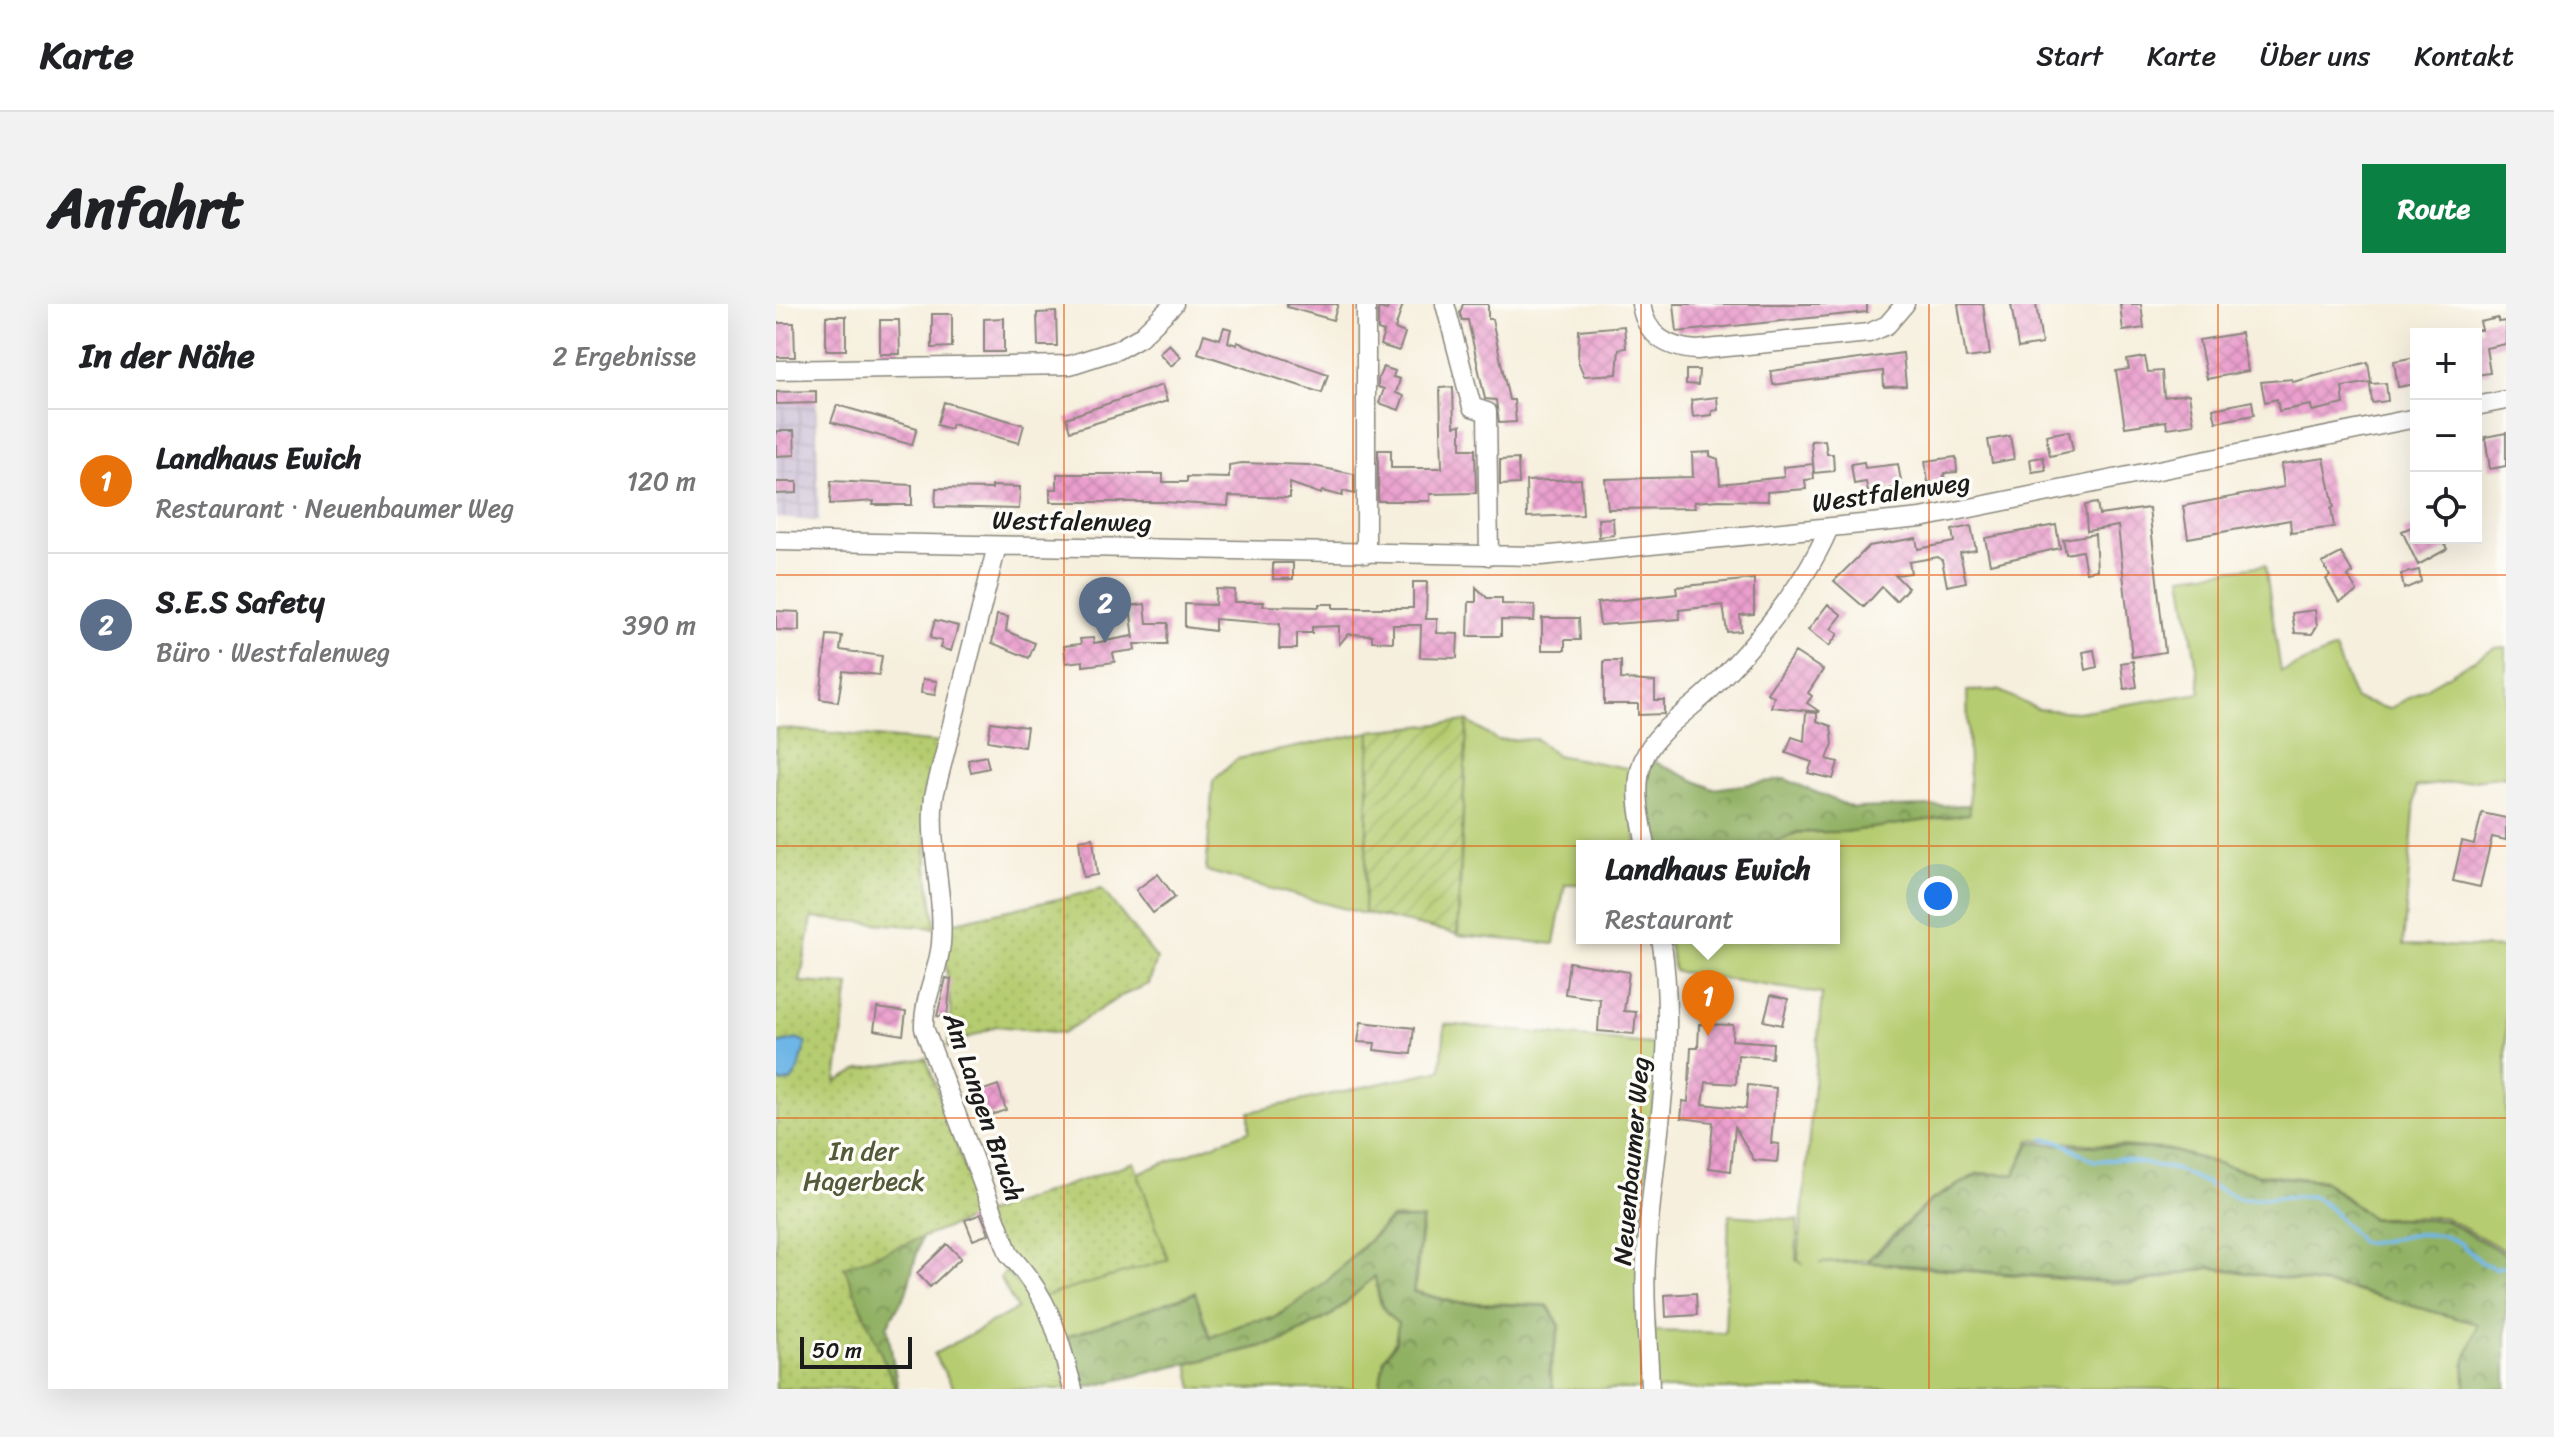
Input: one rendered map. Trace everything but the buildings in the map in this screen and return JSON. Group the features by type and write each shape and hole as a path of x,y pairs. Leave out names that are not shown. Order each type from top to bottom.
{"street":[{"path":"776,370 1070,365 1117,350 1140,337 1174,304"},
{"path":"1366,304 1366,554"},
{"path":"1445,304 1472,407 1487,412 1489,556"},
{"path":"1641,304 1648,326 1660,341 1675,348 1697,350 1869,333 1887,325 1905,304"},
{"path":"2482,405 2506,400"},
{"name":"Westfalenweg","path":"776,541 1489,556 1588,552 1921,518 2410,419"},
{"path":"1645,840 1638,801 1643,759 1659,736 1712,689 1746,653 1810,565 1829,528"},
{"name":"Am Langen Bruch","path":"997,546 934,796 931,825 941,944 923,1007 924,1028 1009,1254 1035,1282 1052,1314 1073,1389"},
{"name":"Neuenbaumer Weg","path":"1650,1389 1646,1262 1668,1047 1668,991 1662,944"}],"shaded area":[{"path":"776,390 816,391 819,521 776,518"}],"green space":[{"path":"2265,565 2281,672 2335,649 2355,699 2389,709 2495,648 2506,647 2506,776 2416,787 2403,945 2506,948 2506,1251 2444,1217 2372,1218 2324,1180 2258,1174 2168,1149 2030,1140 2014,1174 1978,1173 1930,1200 1867,1260 1819,1263 1867,1263 2130,1285 2211,1268 2345,1288 2478,1324 2464,1365 2465,1389 1554,1389 1550,1371 1560,1325 1548,1305 1455,1302 1415,1291 1423,1219 1391,1218 1323,1285 1273,1318 1251,1321 1210,1337 1195,1292 1057,1343 1067,1389 954,1389 934,1354 1017,1309 1000,1278 1011,1264 1135,1174 1249,1131 1249,1112 1441,1070 1445,1024 1660,1045 1637,1267 1655,1331 1725,1333 1729,1215 1798,1220 1796,1260 1804,1264 1798,1260 1822,994 1674,971 1669,944 1840,944 1840,840 1782,840 1797,833 1845,832 1970,814 1967,691 1998,690 2037,709 2077,712 2201,693 2182,576"},
{"path":"1467,721 1497,740 1536,739 1556,755 1632,769 1631,797 1636,840 1576,840 1576,884 1565,884 1554,944 1458,935"},
{"path":"1467,721 1457,934 1364,913 1371,731"},
{"name":"In der Hagerbeck","path":"776,728 940,743 926,824 927,868 936,928 812,918 800,982 849,985 836,1082 860,1069 926,1058 981,1215 844,1267 896,1389 776,1389"},
{"path":"1370,732 1364,914 1206,871 1213,781 1237,759"},
{"path":"1651,760 1713,789 1785,779 1853,808 1969,805 1969,814 1845,832 1797,832 1781,840 1650,840 1643,802"},
{"path":"1102,889 1157,959 1149,984 1121,996 1063,1033 996,1026 948,1047 951,1013 942,925"},
{"path":"2030,1143 2168,1150 2259,1175 2324,1182 2372,1219 2444,1220 2506,1254 2506,1389 2465,1389 2465,1364 2478,1324 2344,1287 2211,1267 2131,1283 1868,1262 1931,1201 1979,1174 2015,1175"},
{"name":"In der Hagerbeck","path":"1134,1162 1168,1260 1032,1300 1004,1270 981,1215"},
{"path":"1422,1219 1413,1292 1454,1303 1547,1306 1559,1325 1549,1371 1553,1389 1379,1389 1384,1359 1396,1342 1398,1323 1384,1309 1375,1276 1334,1313 1283,1341 1080,1389 1068,1336 1195,1293 1210,1338 1251,1321 1273,1319 1323,1285 1391,1220"},
{"path":"922,1235 906,1293 887,1326 898,1389 776,1389 776,1357 797,1278"},
{"path":"1375,1276 1380,1303 1398,1323 1395,1341 1384,1359 1379,1389 1193,1389 1188,1364 1283,1342 1334,1314"}],"water":[{"path":"798,1039 806,1042 799,1069 791,1081 782,1083 776,1078 776,1044"}],"waterway":[{"path":"2044,1139 2059,1141 2094,1161 2120,1159 2178,1170 2241,1199 2313,1196 2330,1208 2361,1242 2418,1234 2442,1235 2460,1243 2481,1262 2495,1268 2506,1266"}],"place":[{"name":"S.E.S Safety","path":"1105,643"},
{"name":"Landhaus Ewich","path":"1708,1036"}]}
